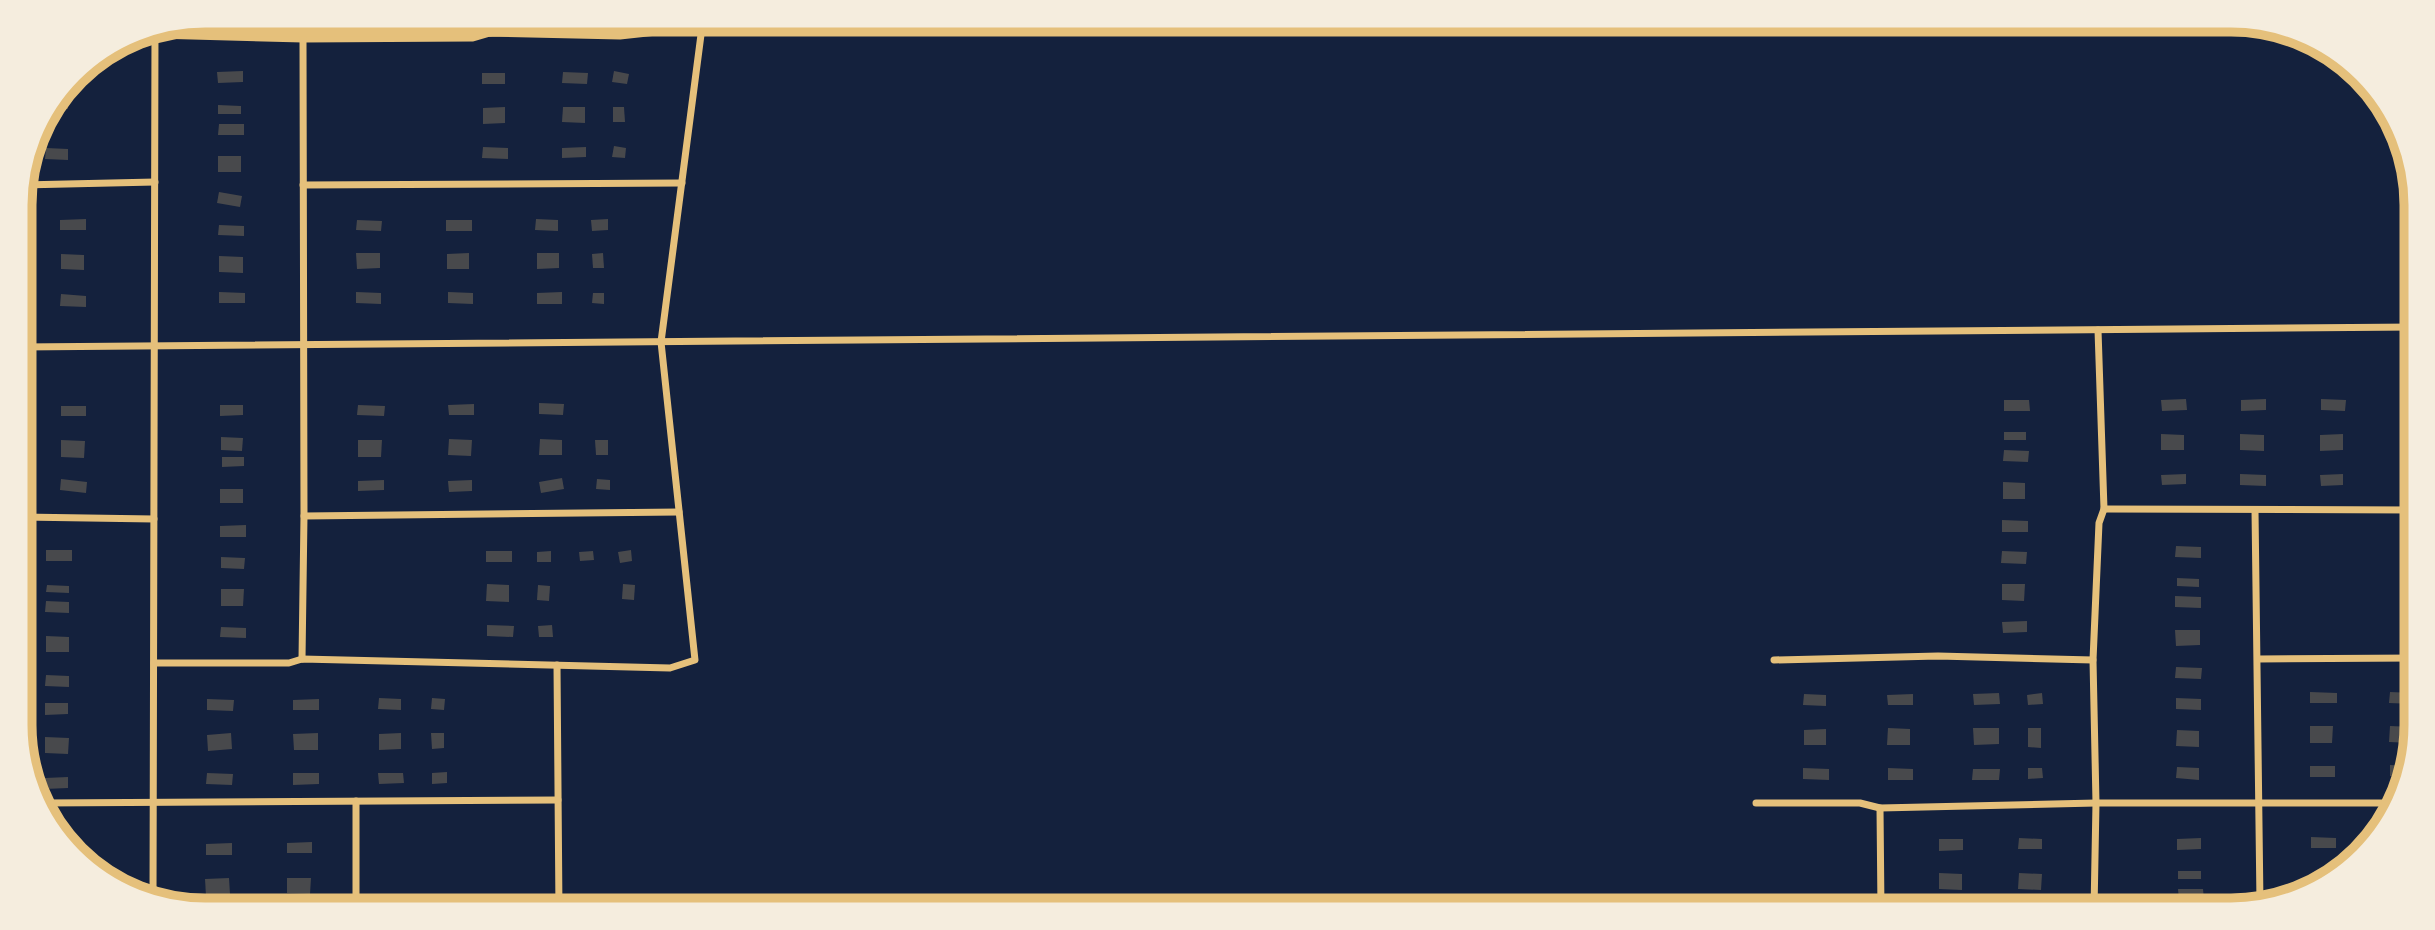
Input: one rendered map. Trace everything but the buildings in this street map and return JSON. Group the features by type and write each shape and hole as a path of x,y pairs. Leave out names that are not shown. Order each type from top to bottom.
{"street":[{"path":"181,33 303,39 473,38 490,33 620,36 645,32"},
{"path":"154,663 289,663 302,659 670,668 695,660 661,342 700,32"},
{"path":"153,890 155,39"},
{"path":"302,659 303,39"},
{"path":"33,185 155,183"},
{"path":"303,185 682,183"},
{"path":"32,347 2404,327"},
{"path":"2094,898 2096,803 2093,660 2099,523 2104,509 2098,330"},
{"path":"2104,509 2404,510"},
{"path":"2255,510 2260,896"},
{"path":"304,516 679,512"},
{"path":"32,517 154,519"},
{"path":"1774,660 1938,656 2093,660"},
{"path":"2258,659 2404,658"},
{"path":"557,665 559,898"},
{"path":"50,803 558,800"},
{"path":"356,801 356,898"},
{"path":"1756,803 1860,803 1880,808 2096,803 2384,803"},
{"path":"1880,808 1881,898"}]}
